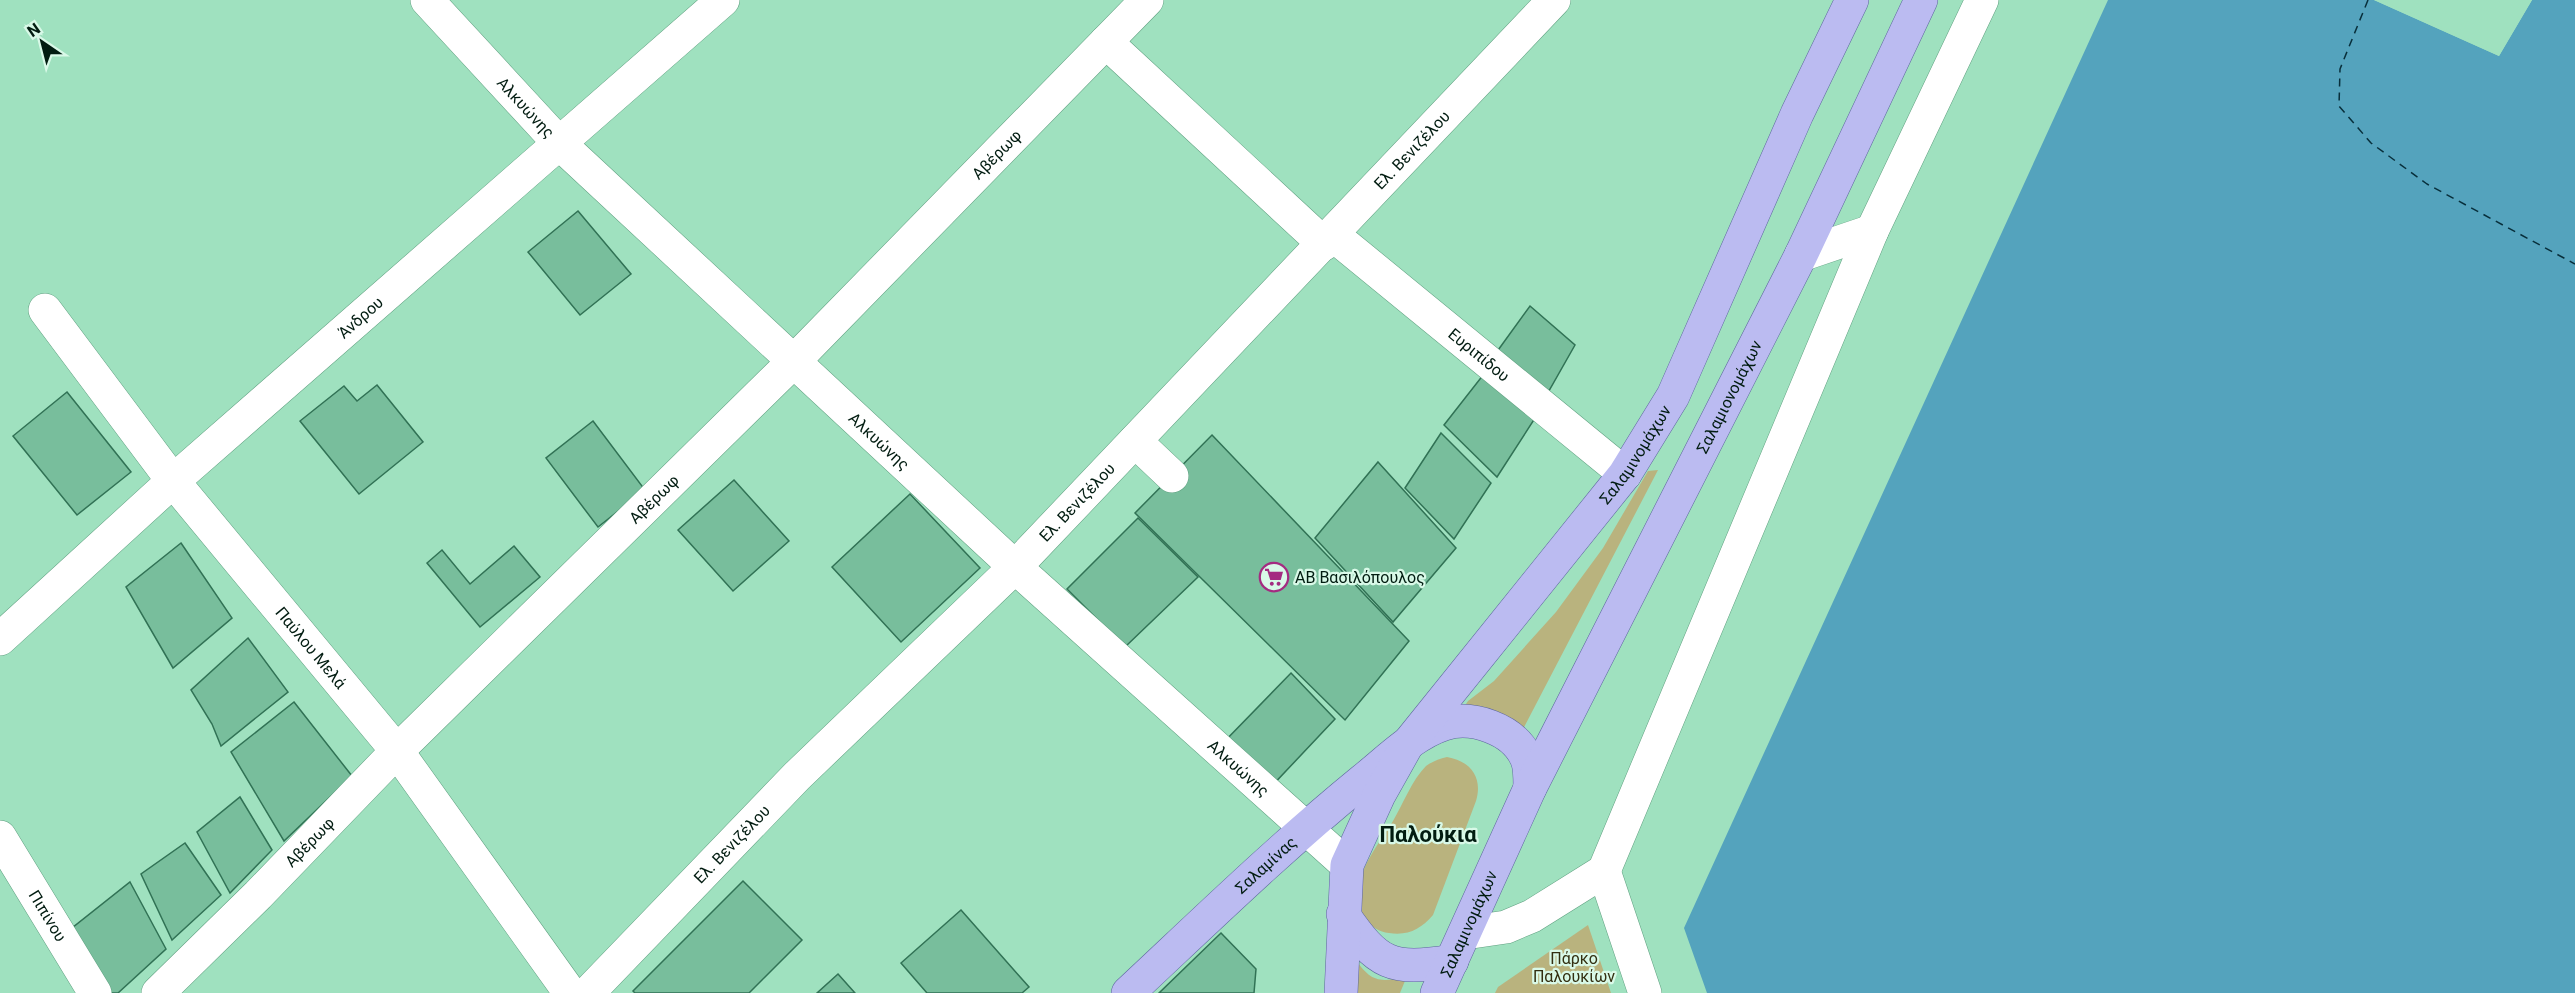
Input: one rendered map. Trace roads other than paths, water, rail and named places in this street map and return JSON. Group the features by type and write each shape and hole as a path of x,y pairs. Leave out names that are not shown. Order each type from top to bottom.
{"main road":[{"name":"Σαλαμινομάχων","path":"1341,993 1347,865 1379,795 1407,745 1625,474 1672,396 1797,114 1852,0"},
{"name":"Σαλαμιονομάχων","path":"1530,788 1801,255 1921,0"},
{"path":"1407,745 1444,724 1468,720 1494,728 1516,741 1527,758 1530,788"},
{"name":"Σαλαμίνας","path":"1128,993 1305,827 1407,745"},
{"name":"Σαλαμινομάχων","path":"1437,993 1530,788"},
{"path":"1343,914 1361,940 1387,962 1410,966 1459,947"}],"street":[{"name":"Αλκυώνης","path":"427,0 559,142 1016,567 1347,865"},
{"name":"Άνδρου","path":"0,639 173,481 723,0"},
{"name":"Αβέρωφ","path":"158,993 795,360 1147,0"},
{"name":"Ελ. Βενιζέλου","path":"588,993 797,776 1016,567 1329,240 1554,0"},
{"path":"1459,947 1532,916 1604,871 1872,231 1982,0"},
{"name":"Ευριπίδου","path":"1106,42 1329,240 1625,474"},
{"path":"1801,255 1872,231"},
{"name":"Παύλου Μελά","path":"45,310 173,481 398,752 570,993"},
{"path":"1135,441 1172,476"},
{"name":"Πιπίνου","path":"0,837 95,993"},
{"path":"1604,871 1645,993"}],"water":[{"path":"2108,0 2374,0 2499,56 2532,0 2575,0 2575,993 1707,993 1684,928"}],"place":[{"name":"ΑΒ Βασιλόπουλος","path":"1274,577"}],"district":[{"name":"Παλούκια","path":"1428,834"}],"park label":[{"name":"Πάρκο Παλουκίων","path":"1574,967"}]}
